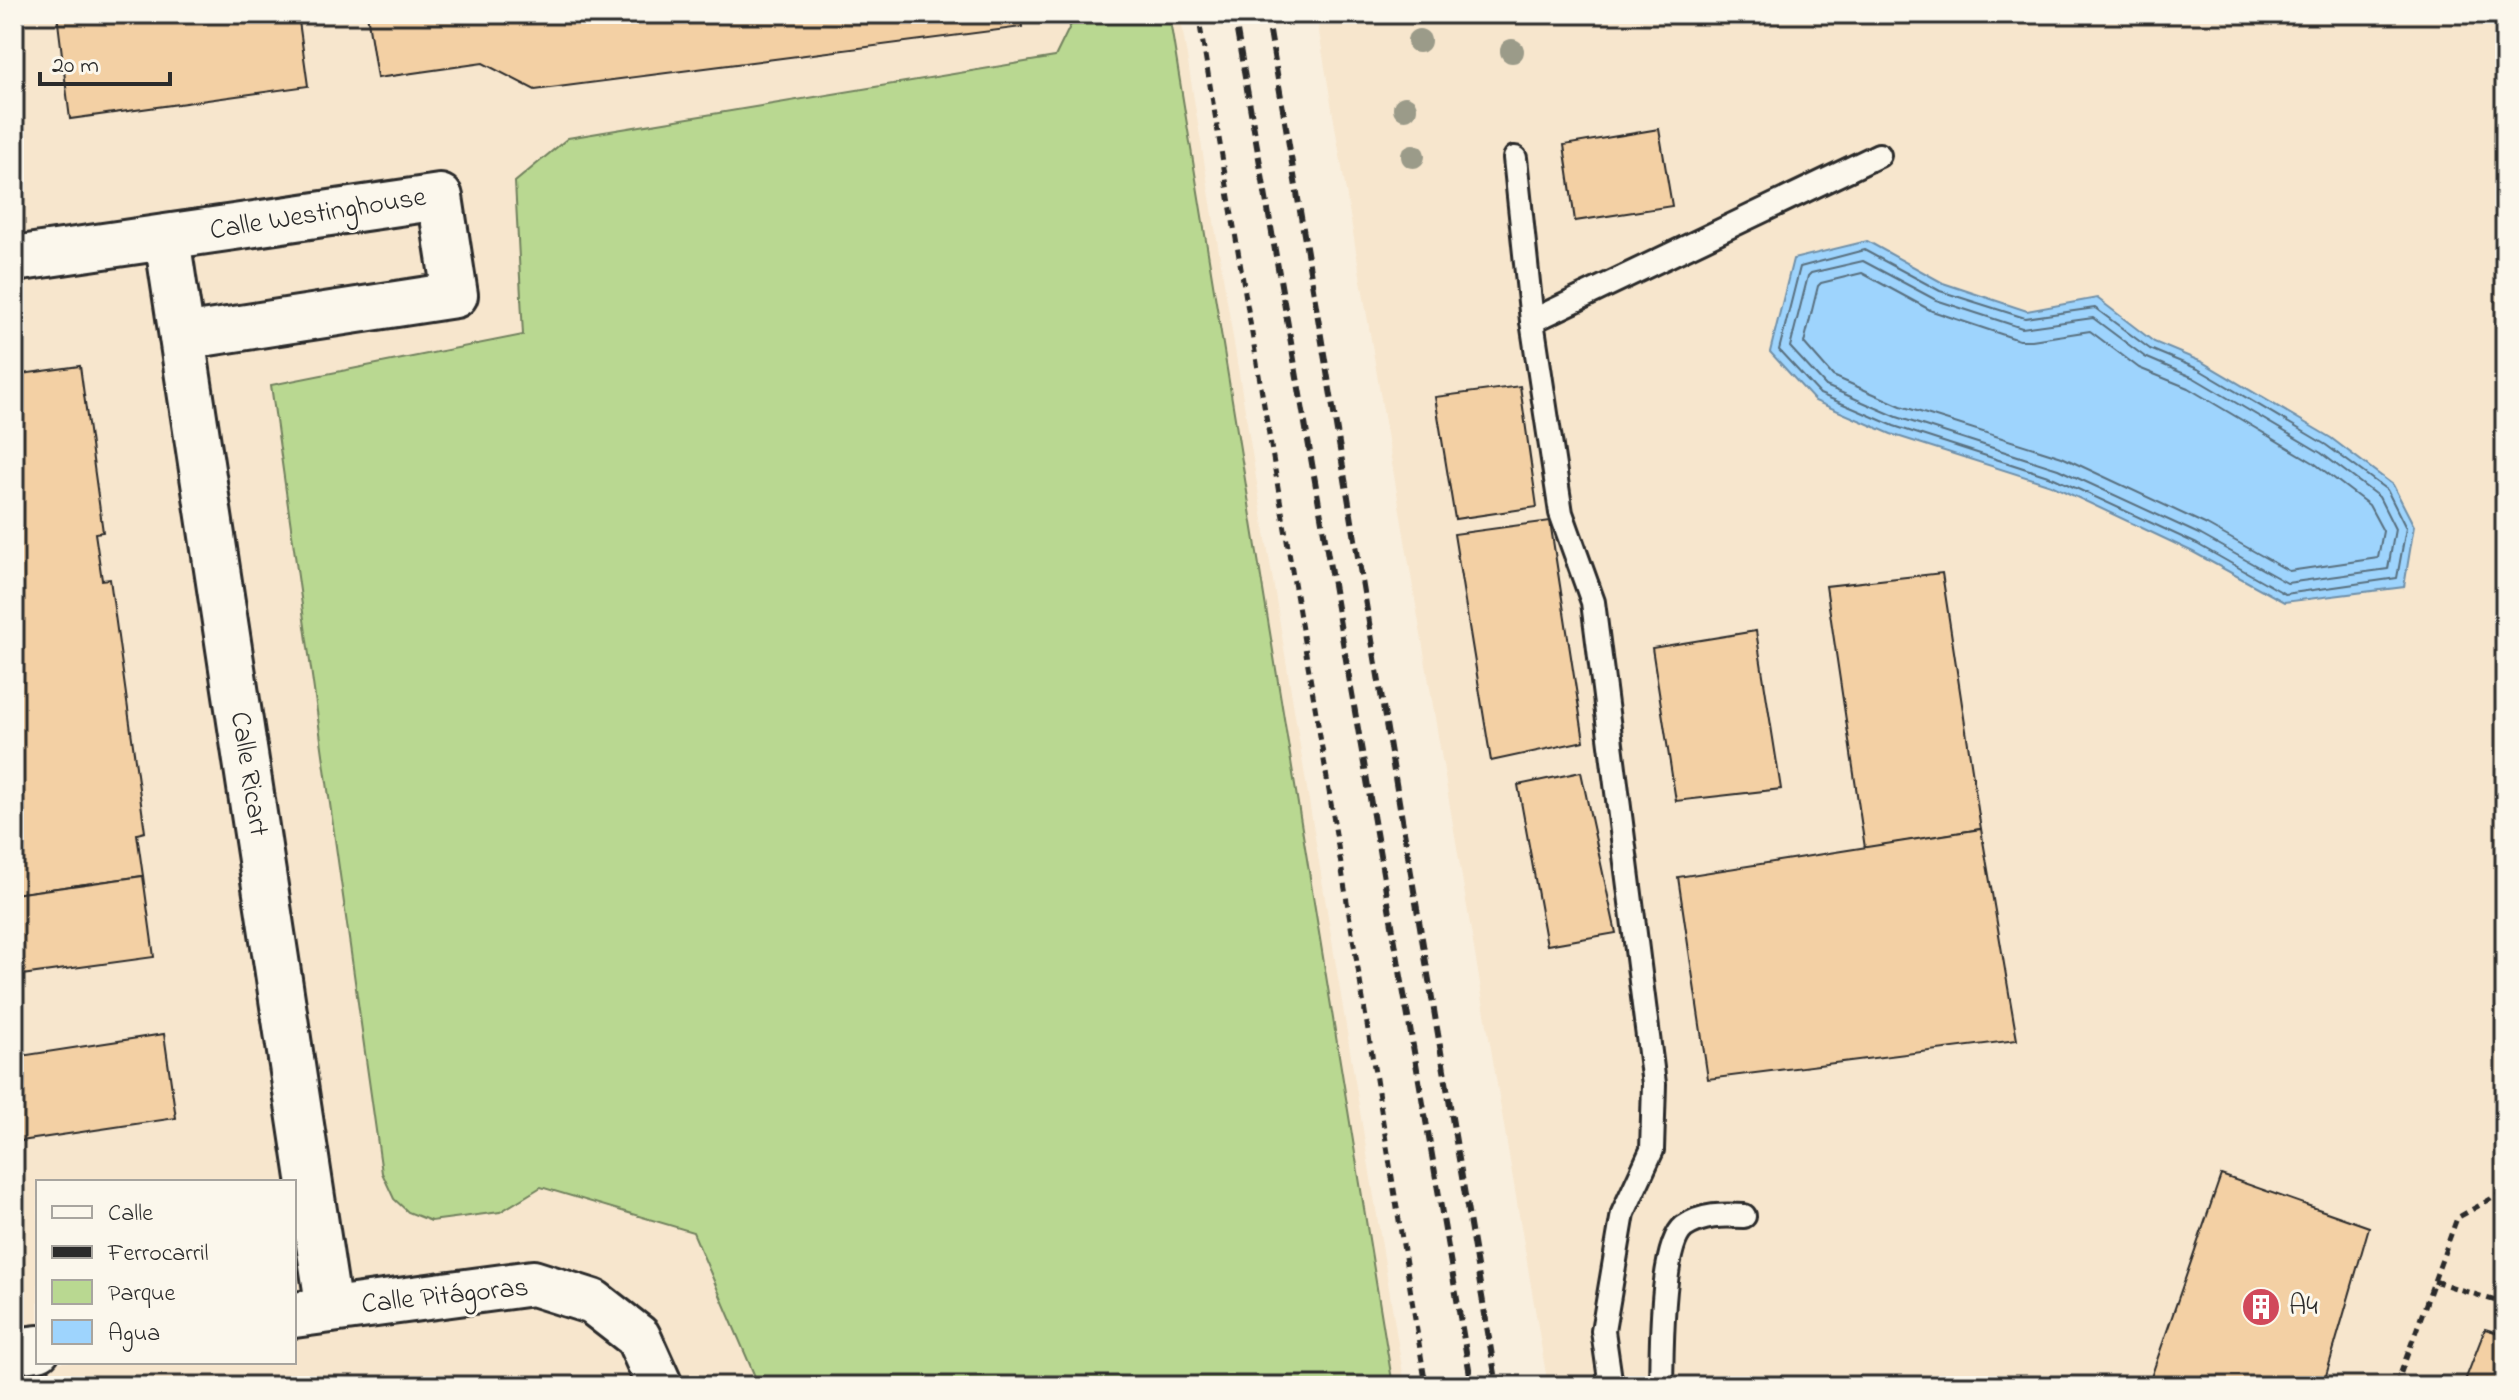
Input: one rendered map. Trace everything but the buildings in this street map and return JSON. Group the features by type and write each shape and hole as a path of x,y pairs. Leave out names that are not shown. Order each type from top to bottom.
{"street":[{"name":"Calle Westinghouse","path":"14,259 440,197 455,295 182,337"},
{"name":"Calle Ricart","path":"167,238 294,1180"},
{"name":"Calle Ricart","path":"296,1199 311,1312"},
{"name":"Calle Pitágoras","path":"311,1312 533,1283 593,1302 638,1337 660,1386"},
{"path":"14,1351 36,1348"}],"lane":[{"path":"1532,321 1879,155"},
{"path":"1515,158 1532,321 1561,513 1593,602 1654,1084 1652,1150 1623,1213 1603,1331 1611,1386"},
{"path":"1661,1386 1667,1263 1673,1243 1681,1229 1701,1218 1744,1216"}],"path":[{"path":"1198,14 1426,1386"},
{"path":"2396,1386 2457,1218 2505,1191"},
{"path":"2434,1281 2505,1304"}],"shaded area":[{"path":"14,14 1180,14 1405,1386 14,1386"},
{"path":"1316,14 2505,14 2505,1386 1548,1386"}],"green space":[{"path":"1076,14 1169,14 1393,1386 759,1386 693,1232 541,1187 500,1212 431,1221 408,1212 394,1199 382,1173 271,385 523,335 515,182 568,138 1055,57"}],"water":[{"path":"1867,241 1943,283 2027,311 2097,298 2154,342 2202,362 2331,438 2393,485 2414,526 2404,587 2284,602 2193,552 2051,485 1891,434 1815,401 1770,352 1793,259"}],"railway":[{"path":"1234,14 1472,1386"},
{"path":"1267,14 1497,1386"}],"place":[{"name":"A4","path":"2261,1307"}]}
